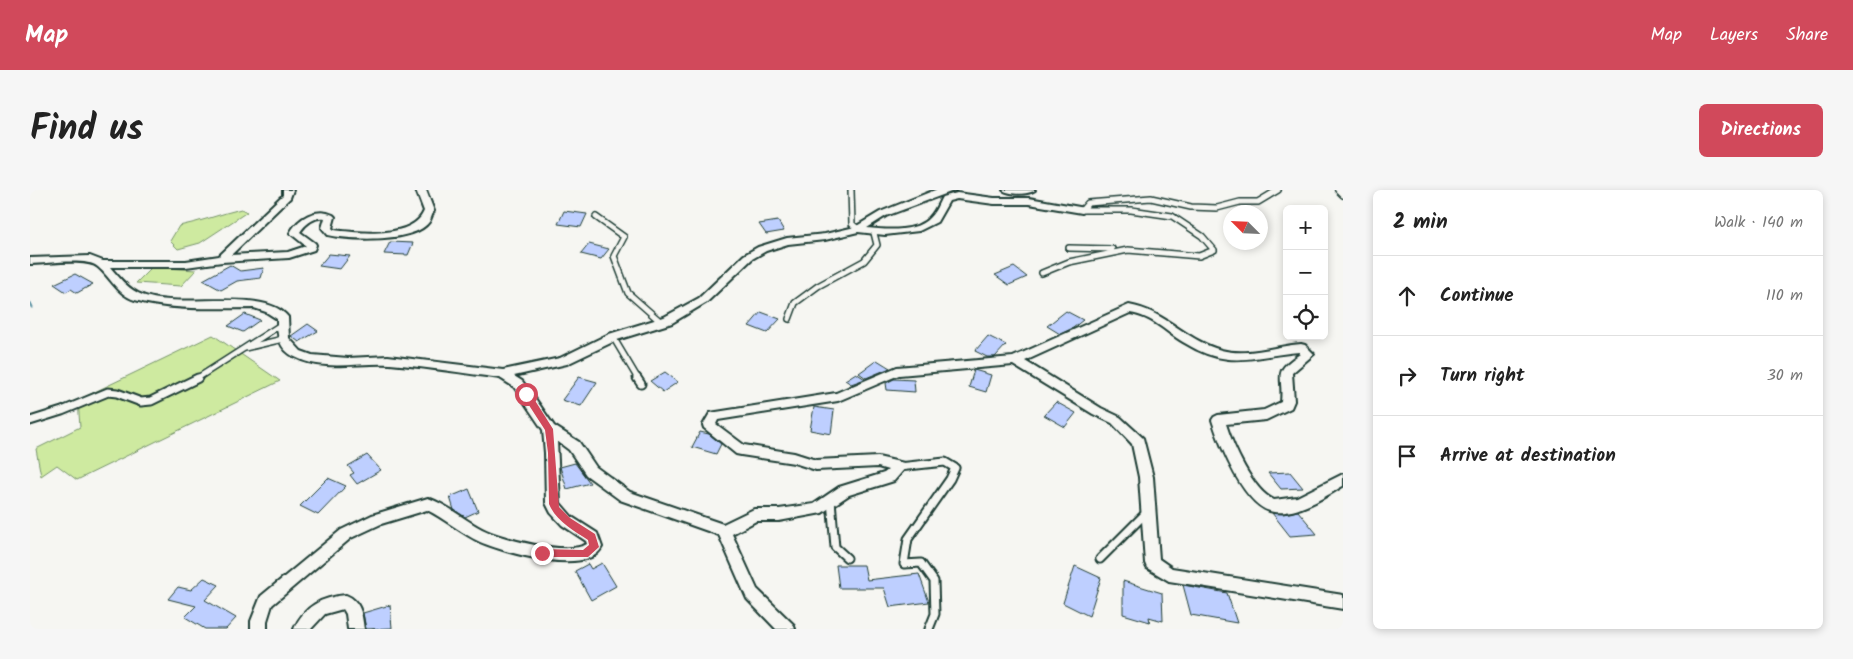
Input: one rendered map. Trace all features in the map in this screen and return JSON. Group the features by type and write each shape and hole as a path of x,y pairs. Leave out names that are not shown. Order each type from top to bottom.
{"street":[{"path":"222,259 287,196 288,190"},
{"path":"101,264 177,264 289,255 310,248 311,245 295,233 297,229 317,214 324,213 330,217 327,228 330,234 392,235 410,231 421,224 428,216 430,210 421,190"},
{"path":"30,262 75,258 90,259 101,264 125,290 136,297 167,304 254,305 270,309 282,317 283,339 296,354 311,359 348,362 388,360 503,374 563,361 613,337 661,322 703,300 748,257 762,249 788,241 825,237 858,229 883,214 941,191 951,190"},
{"path":"1008,190 1030,190"},
{"path":"858,229 874,234 911,231 931,222 944,205 946,199 957,196 994,201 1028,200 1082,210"},
{"path":"899,467 878,462 816,465 794,458 741,450 710,425 714,416 838,397 897,371 1015,361 1129,309 1142,310 1154,314 1187,340 1220,354 1248,358 1286,348 1301,348 1308,354 1289,368 1285,374 1289,398 1287,405 1266,414 1218,420 1222,436 1250,486 1263,502 1270,506 1280,506 1312,498 1343,479"},
{"path":"1015,361 1097,411 1116,420 1138,442 1146,477 1146,512 1152,563 1169,574 1343,602"},
{"path":"503,374 518,384 549,429 574,446 591,471 625,496 724,531 752,594 787,629"},
{"path":"259,629 259,621 266,601 346,534 377,520 428,504 484,538 500,544 542,553 585,554 592,551 594,547 592,537 563,518 553,504 552,453 549,429"},
{"path":"724,531 754,515 779,515 817,510 844,491 889,477 899,467"},
{"path":"302,629 315,610 330,602 346,602 354,611 356,629"}],"lane":[{"path":"851,190 852,224 858,229"},
{"path":"1082,210 1088,204 1151,198 1191,207 1217,208 1240,202 1258,202 1278,190"},
{"path":"1338,190 1343,196"},
{"path":"1069,248 1128,250 1199,256 1214,250 1202,236 1172,216 1131,210 1082,210"},
{"path":"596,217 624,237 614,256 628,293 661,322"},
{"path":"789,319 795,303 818,286 864,261 877,245 874,234"},
{"path":"1042,273 1069,262 1128,250"},
{"path":"30,421 82,403 106,392 116,392 133,400 149,402 208,373 282,324"},
{"path":"613,337 641,384"},
{"path":"242,349 283,339"},
{"path":"899,467 945,462 955,468 950,479 908,539 904,564 921,563 934,581 934,614 929,629"},
{"path":"831,500 835,547 847,558"},
{"path":"1100,558 1146,512"}],"green space":[{"path":"241,209 247,212 200,243 178,249 170,241 179,226"},
{"path":"152,267 196,270 181,286 136,283"},
{"path":"213,335 280,381 77,480 57,465 41,476 36,449 80,427 78,400"}],"building":[{"path":"564,211 587,214 581,227 558,224"},
{"path":"778,221 784,231 766,234 759,224"},
{"path":"390,242 413,243 408,255 384,254"},
{"path":"589,244 609,249 601,259 581,254"},
{"path":"329,254 350,256 340,269 319,266"},
{"path":"230,265 240,271 264,268 261,278 237,281 221,290 203,280"},
{"path":"1014,267 1027,277 1009,285 995,275"},
{"path":"75,274 93,284 77,293 71,289 66,292 54,284"},
{"path":"1066,311 1083,320 1073,328 1060,334 1047,326"},
{"path":"761,312 780,319 767,333 749,326"},
{"path":"245,314 260,320 243,332 228,326"},
{"path":"308,324 318,331 299,342 291,336"},
{"path":"988,336 1006,345 995,357 987,357 975,351"},
{"path":"877,360 890,368 866,378 859,373"},
{"path":"974,370 991,375 986,392 969,387"},
{"path":"665,372 678,382 663,392 650,381"},
{"path":"856,373 865,379 851,384 845,380"},
{"path":"579,377 597,382 581,406 562,400"},
{"path":"894,379 914,380 915,392 887,390 886,383"},
{"path":"1056,402 1076,413 1065,427 1044,415"},
{"path":"814,407 834,410 831,434 810,430"},
{"path":"700,432 709,434 721,444 716,454 692,447"},
{"path":"367,455 381,470 357,484 350,475 354,473 348,466"},
{"path":"575,463 590,483 567,489 560,467"},
{"path":"1290,472 1303,488 1281,489 1268,473"},
{"path":"328,478 346,486 318,515 300,506"},
{"path":"469,489 478,511 465,517 454,510 450,497"},
{"path":"1298,511 1317,534 1290,536 1272,513 1283,514"},
{"path":"602,563 616,586 591,600 575,571 588,564 591,569"},
{"path":"836,565 864,565 867,580 919,574 929,602 890,607 884,588 839,588"},
{"path":"1075,566 1101,578 1089,616 1063,603"},
{"path":"204,578 219,585 205,600 236,618 226,629 205,629 185,617 196,606 168,599 178,587 191,590"},
{"path":"1123,581 1162,593 1163,621 1149,617 1150,622 1123,614"},
{"path":"1183,585 1227,593 1237,623 1191,615"},
{"path":"390,605 392,628 366,629 363,613"}],"waterway":[{"path":"30,303 32,307"}],"route":[{"path":"526,394 549,429 552,453 553,504 559,514 567,521 592,537 594,547 592,551 585,554 542,553"}]}
